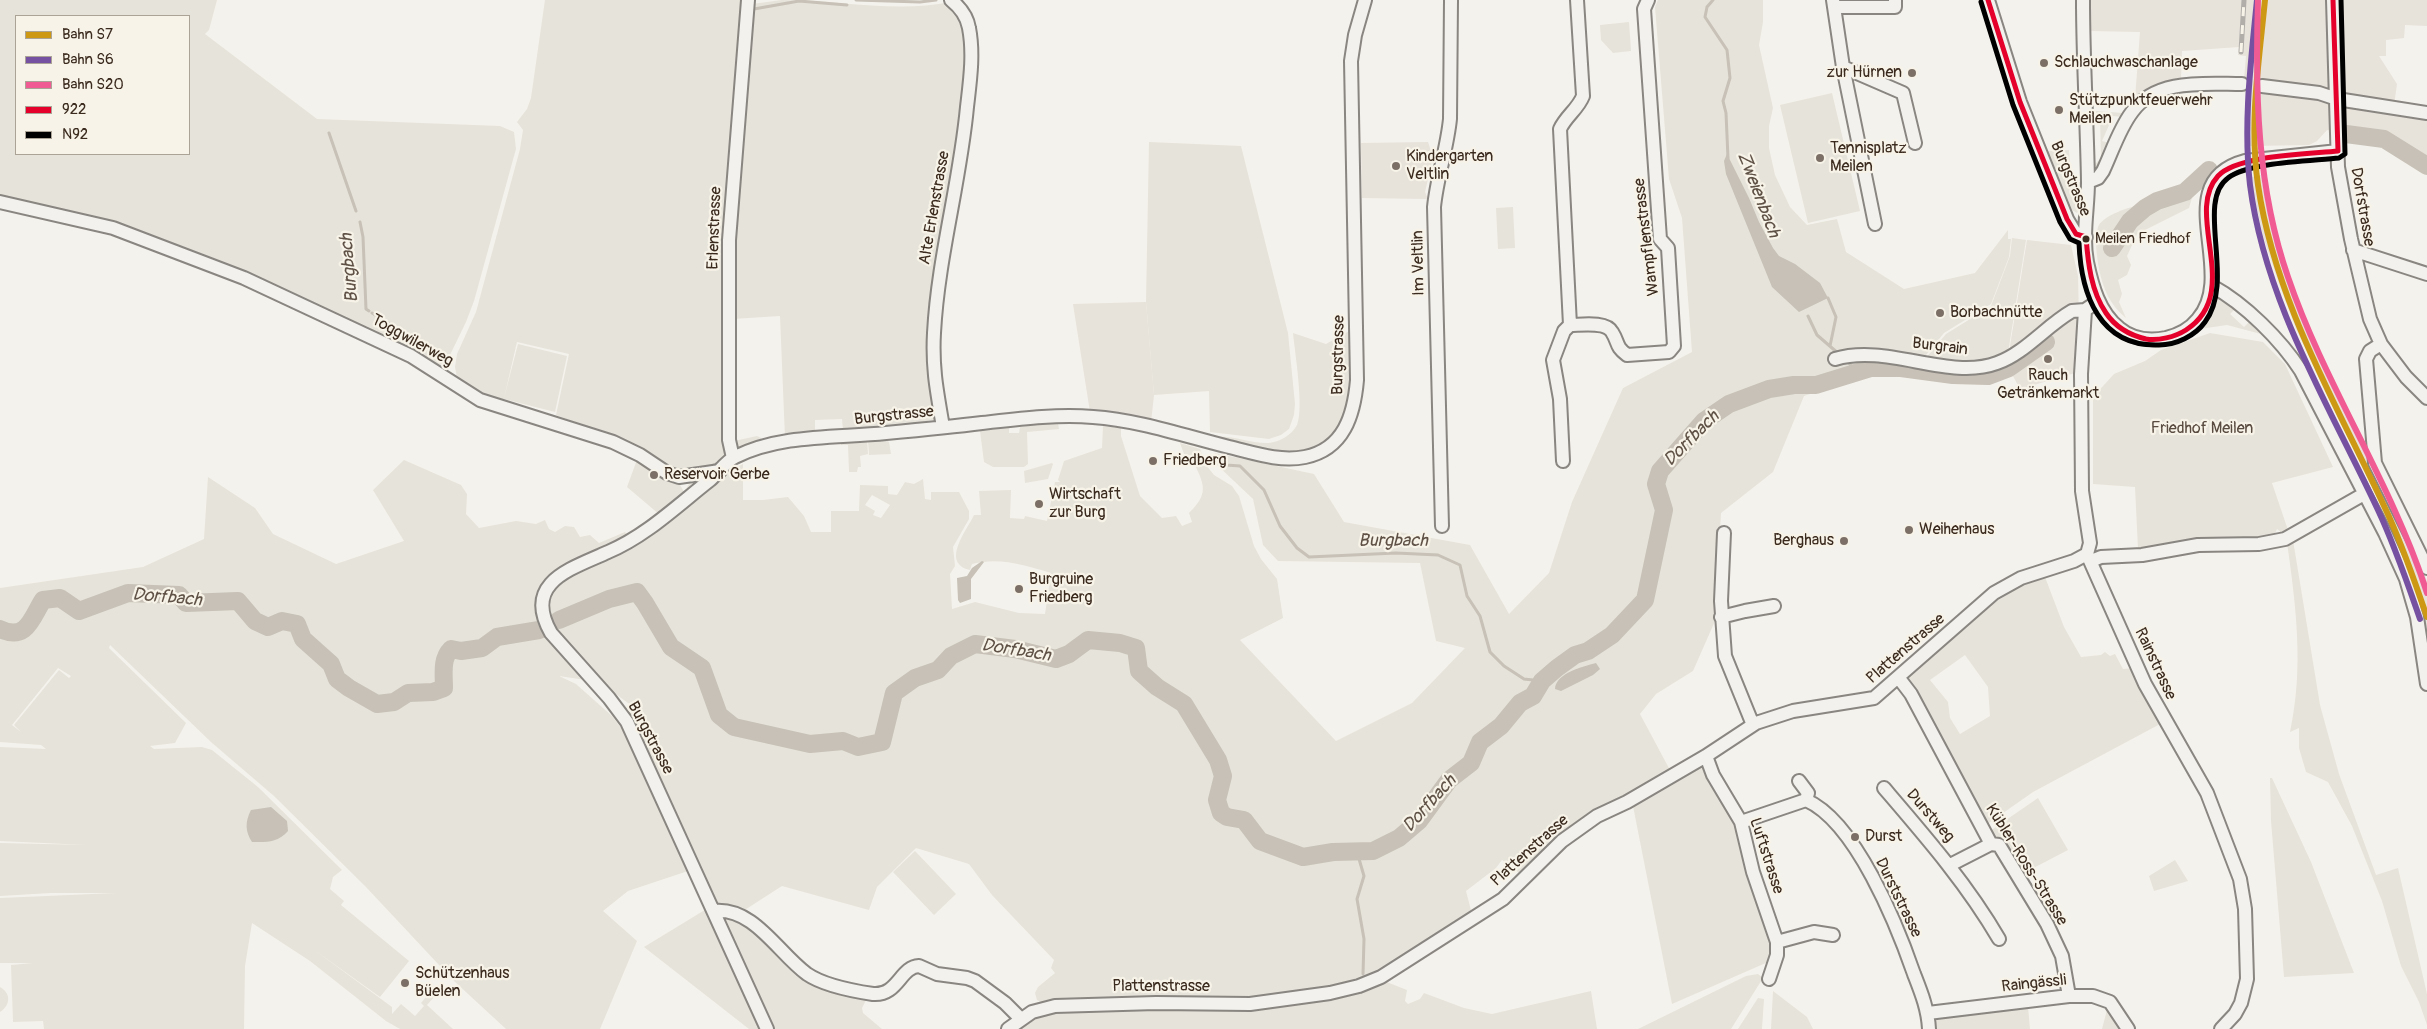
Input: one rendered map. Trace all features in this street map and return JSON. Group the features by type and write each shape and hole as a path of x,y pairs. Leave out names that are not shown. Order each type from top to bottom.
{"street":[{"name":"Erlenstrasse","path":"733,458 729,440 729,240 748,0"},
{"name":"Alte Erlenstrasse","path":"943,427 934,380 934,333 941,271 966,125 971,58 967,22 962,10 951,0"},
{"name":"Burgstrasse","path":"767,1029 627,722 609,698 551,634 543,616 541,605 544,596 553,581 561,573 628,542 663,518 733,458 794,440 846,437 1034,418 1094,417 1175,432 1282,458 1306,456 1319,452 1337,440 1345,430 1352,414 1358,380 1351,61 1355,35 1365,0"},
{"name":"Im Veltlin","path":"1442,526 1434,207 1436,186 1448,139 1450,119 1452,0"},
{"path":"1563,461 1560,399 1554,360 1564,331 1570,325 1560,129 1564,120 1579,105 1583,96 1577,0"},
{"name":"Wampflenstrasse","path":"1570,325 1606,326 1612,331 1618,348 1627,355 1669,352 1674,346 1668,248 1660,239 1644,9 1648,0"},
{"path":"1875,224 1843,67 1834,3 1895,6 1895,0"},
{"name":"Burgstrasse","path":"1988,0 2012,78 2067,219 2076,234 2086,237 2086,259 2098,302 2111,320 2123,331 2138,338 2168,338 2188,329 2208,303 2212,286 2206,205 2207,193 2220,171 2232,164 2245,161 2338,151"},
{"path":"2083,0 2088,182 2086,237"},
{"name":"Dorfstrasse","path":"2333,0 2339,178 2353,250 2370,319 2381,344 2406,377 2427,398"},
{"path":"1843,67 1903,93 1915,143"},
{"path":"2088,182 2098,178 2127,120 2139,103 2151,95 2176,86 2242,84"},
{"path":"2262,86 2319,93 2336,99 2427,112"},
{"name":"Toggwilerweg","path":"0,202 113,228 244,278 411,356 480,400 613,442 640,455 673,476 679,477 720,471"},
{"path":"2353,250 2427,274"},
{"path":"2212,286 2235,299 2291,356 2364,494 2406,579 2417,617 2427,684"},
{"path":"2085,310 2098,302"},
{"name":"Burgrain","path":"1835,359 1851,354 1880,356 1963,368 1989,366 2008,358 2072,311 2085,310"},
{"name":"Rainstrasse","path":"2085,310 2081,382 2082,491 2090,543 2089,558 2151,696 2207,793 2240,879 2245,910 2247,979 2241,1003 2235,1014 2221,1029"},
{"path":"2381,344 2370,351 2366,359 2375,464 2427,568"},
{"name":"Plattenstrasse","path":"1008,1029 1037,1010 1066,1005 1250,1004 1330,993 1359,986 1381,977 1503,899 1562,841 1597,816 1627,802 1706,756 1753,725 1788,712 1874,698 1994,593 2021,578 2089,558 2142,555 2198,545 2271,543 2285,539 2364,494"},
{"path":"1724,533 1721,617 1725,656 1753,725"},
{"path":"1721,617 1745,610 1774,606"},
{"name":"Kübler-Ross-Strasse","path":"1898,677 1911,694 1991,844 1999,845 2047,924 2062,956 2069,996"},
{"name":"Luftstrasse","path":"1706,756 1713,775 1741,822 1753,872 1777,942"},
{"name":"Durststrasse","path":"1798,781 1808,793 1806,800 1837,825 1878,887 1899,930 1928,1013 1928,1029"},
{"name":"Durstweg","path":"1884,788 1950,865 1981,908 1999,939"},
{"path":"1741,822 1806,800"},
{"name":"Durstweg","path":"1950,865 1991,844"},
{"path":"714,911 728,910 745,919 808,974 829,983 881,994 890,990 909,969 919,966 937,974 967,978 975,981 1005,1003 1021,1019"},
{"path":"1769,979 1777,955 1777,942 1814,932 1833,934"},
{"name":"Raingässli","path":"1928,1013 2069,996 2093,996 2110,1002 2128,1029"}],"shaded area":[{"path":"2090,0 2427,0 2427,26 2405,25 2404,38 2386,40 2386,56 2379,56 2397,84 2393,112 2427,118 2427,163 2384,138 2327,130 2317,141 2309,145 2249,146 2244,80 2246,56 2238,55 2239,47 2182,51 2181,79 2154,86 2135,99 2140,32 2090,31"},
{"name":"Kindergarten Veltlin","path":"1428,142 1433,157 1425,192 1428,199 1362,198 1361,143"},
{"path":"1727,154 1773,248 1779,256 1795,264 1820,283 1828,298 1799,312 1772,287 1726,174 1724,161"},
{"path":"2261,175 2280,259 2297,306 2417,555 2427,581 2427,650 2403,558 2373,488 2296,329 2278,281 2263,236 2253,191 2252,177"},
{"path":"2027,240 2071,245 2078,276 2079,321 2075,373 2020,389 2007,365"},
{"path":"1146,302 1154,395 1151,422 1090,412 1073,304"},
{"path":"982,561 984,562 971,579 971,599 960,603 958,600 957,578 967,576 972,568"},
{"path":"1596,663 1600,669 1593,675 1561,691 1555,689 1556,683 1571,671"},
{"path":"271,807 287,821 288,831 276,840 252,842 247,826 251,810"}],"green space":[{"path":"0,0 217,0 209,30 205,34 317,119 500,126 514,132 516,149 474,301 449,357 448,373 115,226 0,200"},
{"path":"545,0 744,0 726,188 724,457 709,466 677,471 610,435 556,415 569,354 517,342 504,398 518,344 567,356 555,412 504,399 503,402 491,399 457,378 455,367 457,354 476,312 520,149 523,130 517,122 527,109 531,98"},
{"path":"782,0 888,6 930,5 951,2 961,11 969,60 935,291 937,419 889,429 843,431 842,419 815,420 815,434 785,438 780,316 733,319 733,237 752,4"},
{"path":"1658,0 1763,0 1763,22 1759,45 1773,108 1769,126 1769,148 1775,175 1790,207 1807,225 1837,219 1846,252 1904,289 1975,273 2008,230 2008,239 2011,239 2009,257 1991,304 1944,333 1926,355 1804,396 1773,472 1721,513 1715,621 1693,671 1656,694 1640,714 1671,772 1522,875 1502,860 1496,868 1466,891 1472,914 1377,973 1340,985 1254,999 1044,1004 1037,1000 1035,993 1038,987 1055,973 1051,968 1054,960 992,895 969,864 916,848 877,887 869,910 782,886 740,913 719,905 712,899 627,710 646,716 599,682 559,676 576,684 612,716 633,744 691,870 628,891 603,911 637,941 600,1029 506,1029 454,981 366,887 274,796 211,742 110,645 109,648 186,723 175,743 150,746 154,749 202,747 212,750 258,787 342,870 333,877 330,889 344,901 341,905 409,961 380,997 313,949 392,1007 392,1014 401,1004 415,1016 424,1006 421,1003 430,992 435,996 427,1005 453,1029 400,1029 386,1021 310,961 252,923 245,966 244,1029 44,1029 43,1021 13,1022 11,965 33,963 0,963 0,898 116,893 51,893 0,896 0,843 87,845 0,841 0,747 46,749 41,745 0,742 0,588 143,567 204,539 208,477 255,508 273,534 336,564 404,541 373,490 404,460 461,485 467,494 466,514 479,528 516,521 536,524 545,520 549,529 555,532 565,526 574,527 580,537 590,535 599,543 625,532 629,537 615,547 619,555 666,523 733,469 743,464 743,500 788,497 804,516 811,532 831,532 831,511 859,511 860,485 888,486 888,494 897,495 905,482 914,484 923,479 925,499 931,500 931,492 959,492 969,511 969,519 953,547 955,566 950,574 952,609 975,602 1019,613 1045,614 1051,573 1022,565 992,561 972,564 970,570 961,566 957,561 956,553 962,537 974,515 981,515 979,491 1011,490 1010,518 1024,519 1025,516 1047,521 1055,482 1060,482 1058,480 1064,461 1102,448 1103,426 1121,428 1121,436 1140,496 1162,518 1176,516 1182,526 1192,522 1189,513 1201,498 1203,492 1201,480 1191,456 1184,454 1180,443 1200,449 1206,465 1214,475 1232,486 1239,496 1254,546 1261,559 1277,579 1283,618 1240,640 1336,741 1412,703 1465,648 1436,641 1420,563 1278,561 1263,545 1253,499 1216,464 1215,453 1314,474 1344,522 1470,545 1509,614 1549,573 1572,502 1623,388 1692,352 1682,218 1669,179 1655,7","holes":["872,495 890,505 881,518 873,515 875,511 865,505","58,668 71,676 69,678 59,670 14,725 21,732 12,725"]},
{"path":"1629,22 1631,51 1613,53 1601,40 1600,25"},
{"name":"Tennisplatz Meilen","path":"1832,93 1860,211 1808,223 1780,105"},
{"path":"2093,112 2123,113 2122,117 2113,116 2102,141 2109,143 2098,168 2095,170 2095,164 2101,158 2100,117 2094,117"},
{"path":"1149,142 1241,146 1288,333 1295,404 1294,415 1289,429 1281,435 1269,439 1210,432 1209,391 1154,395 1146,302"},
{"path":"2069,150 2071,182 2081,182 2080,209 2077,213 2072,210 2048,151"},
{"path":"2193,194 2189,208 2137,234 2127,256 2131,265 2127,275 2118,280 2122,294 2119,302 2126,318 2111,302 2103,283 2096,248 2098,227 2104,220 2114,214 2141,204"},
{"path":"1513,207 1515,248 1498,249 1496,208"},
{"path":"2012,238 2026,240 2008,353 1998,358 1977,363 1957,363 1925,359 1946,334 1991,306 2010,256"},
{"path":"2221,298 2237,307 2230,314 2244,327 2249,322 2261,334 2227,325 2200,329 2211,314 2217,299"},
{"path":"1351,330 1350,391 1338,427 1326,441 1309,449 1277,452 1212,437 1219,436 1269,443 1281,440 1289,435 1297,425 1300,406 1293,333 1326,344"},
{"name":"Friedhof Meilen","path":"2210,333 2263,342 2285,364 2333,467 2272,483 2289,533 2283,534 2277,529 2273,538 2138,549 2135,487 2093,484 2093,397 2114,374 2145,361 2161,350"},
{"path":"1058,423 1059,429 1027,432 1028,464 1024,467 993,467 984,462 980,431 1009,428 1009,433 1019,433 1020,427"},
{"path":"757,436 761,438 764,444 743,449 734,445 734,441"},
{"path":"885,439 889,442 891,454 869,455 868,440"},
{"path":"867,440 868,454 860,456 861,467 858,467 857,472 849,472 848,445 841,445 841,443"},
{"path":"638,457 651,469 652,473 679,483 684,492 689,484 681,483 705,477 660,515 627,487"},
{"path":"1052,463 1048,479 1025,483 1024,471"},
{"path":"2293,540 2320,705 2339,774 2376,875 2398,868 2427,994 2427,1025 2419,1002 2401,966 2382,901 2352,826 2328,782 2306,772 2299,748 2299,728 2290,732 2297,684 2298,660 2296,614 2287,542"},
{"path":"2045,577 2064,627 2081,657 2101,655 2105,652 2110,656 2115,654 2123,669 2134,668 2162,723 2033,792 1986,825 1907,679 1972,620 2007,595","holes":["1965,655 1988,687 1990,716 1960,734 1950,718 1948,702 1930,680"]},
{"path":"1702,765 1718,796 1739,827 1772,944 1768,962 1672,1004 1633,806"},
{"path":"2270,778 2272,778 2311,862 2354,973 2284,977 2271,821"},
{"path":"2038,798 2068,850 2022,874 1990,831"},
{"path":"915,851 956,894 934,915 893,872"},
{"path":"2175,860 2188,881 2154,891 2149,876"},
{"path":"708,908 762,1029 749,1029 644,947"},
{"path":"736,916 808,979 867,998 862,1008 863,1013 882,1029 771,1029 721,920 723,917"},
{"path":"1758,974 1763,978 1731,1029 1638,1029 1746,976"},
{"path":"1384,981 1407,990 1405,1001 1408,1004 1420,999 1424,993 1464,1008 1492,1014 1591,991 1597,1029 1015,1029 1038,1014 1064,1009 1253,1008"},
{"path":"0,987 8,996 8,1003 0,1012"},
{"path":"1773,991 1807,1017 1813,1029 1771,1029"},
{"path":"1758,998 1764,999 1762,1029 1738,1029"},
{"path":"2108,1006 2123,1029 2102,1029"},
{"path":"2028,1007 2030,1029 1932,1029 1932,1016"}],"waterway":[{"path":"856,0 920,2 936,0"},
{"name":"Zweienbach","path":"1713,0 1707,7 1705,17 1727,50 1730,78 1723,101 1726,113 1728,158"},
{"path":"754,9 799,1 847,5"},
{"name":"Burgbach","path":"329,133 356,211"},
{"name":"Dorfbach","path":"2346,134 2384,139 2427,166"},
{"name":"Dorfbach","path":"2112,248 2130,221 2145,208 2157,201 2185,192 2209,170"},
{"name":"Burgbach","path":"360,222 363,237 366,309 369,311"},
{"name":"Zweienbach","path":"1828,298 1836,317 1830,346"},
{"name":"Burgbach","path":"372,313 438,353"},
{"name":"Zweienbach","path":"1808,316 1817,335 1839,354"},
{"name":"Dorfbach","path":"559,620 609,599 637,592 671,647 702,668 719,715 734,727 810,744 843,741 858,747 882,742 894,693 915,678 938,670 951,656 975,644 1015,649 1056,659 1069,654 1088,640 1120,643 1136,648 1139,671 1157,687 1184,704 1218,760 1223,776 1217,800 1221,813 1227,817 1244,820 1260,841 1303,857 1333,852 1373,851 1399,838 1419,821 1449,780 1471,763 1480,742 1501,726 1520,703 1533,696 1542,681 1575,655 1588,651 1612,635 1645,600 1664,510 1656,484 1660,471 1704,421 1729,404 1769,389 1794,385 1816,385 1871,368 1901,368 1953,375 1988,376 2009,368 2046,342"},
{"name":"Zweienbach","path":"1847,361 1857,372"},
{"name":"Burgbach","path":"1219,459 1226,465 1240,466 1264,490 1280,526 1297,548 1309,557 1396,553 1438,555 1460,565 1467,596 1480,616 1490,652 1504,666 1524,679 1542,681"},
{"name":"Burgbach","path":"706,468 721,462"},
{"name":"Dorfbach","path":"0,629 9,632 23,630 28,626 43,600 60,598 79,611 128,593 179,595 186,603 238,601 255,621 268,627 282,621 297,624 303,639 331,664 337,679 377,704 394,702 408,693 433,692 444,688 444,662 451,649 461,651 482,648 497,637 539,630"},
{"path":"1357,852 1364,876 1357,899 1364,939 1363,974"}],"railway":[{"path":"2241,52 2244,0"}],"rail line":[{"name":"S6","path":"2257,0 2249,92 2248,162 2258,228 2269,270 2301,352 2384,524 2420,619"},
{"name":"S20","path":"2258,0 2257,70 2260,140 2264,175 2278,243 2288,277 2320,357 2396,513 2427,593"},
{"name":"S7","path":"2265,0 2256,92 2254,139 2258,185 2266,228 2278,270 2293,310 2328,390 2391,521 2408,562 2427,617"}],"transit line":[{"name":"922","path":"1988,0 2020,102 2067,219 2076,234 2086,237"},
{"name":"922","path":"2333,0 2338,151"},
{"name":"N92","path":"1981,2 2013,105 2060,222 2070,239 2079,243 2084,281 2089,298 2097,314 2108,327 2121,337 2138,343 2165,345 2196,332 2205,322 2214,305 2217,286 2215,205 2219,189 2228,178 2237,173 2265,165 2339,158 2345,154 2341,0"},
{"name":"922","path":"2086,237 2089,267 2097,296 2114,323 2123,330 2146,339 2161,339 2172,336 2186,330 2203,314 2211,296 2211,253 2206,211 2209,192 2218,176 2227,169 2257,160 2338,151"}],"place":[{"name":"Schlauchwaschanlage","path":"2044,63"},
{"name":"zur Hürnen","path":"1912,73"},
{"name":"Stützpunktfeuerwehr Meilen","path":"2059,110"},
{"name":"Tennisplatz Meilen","path":"1820,158"},
{"name":"Kindergarten Veltlin","path":"1396,166"},
{"name":"Meilen Friedhof","path":"2086,239"},
{"name":"Borbachnütte","path":"1940,313"},
{"name":"Rauch Getränkemarkt","path":"2048,359"},
{"name":"Friedberg","path":"1153,461"},
{"name":"Reservoir Gerbe","path":"654,475"},
{"name":"Wirtschaft zur Burg","path":"1039,504"},
{"name":"Weiherhaus","path":"1909,530"},
{"name":"Berghaus","path":"1844,541"},
{"name":"Burgruine Friedberg","path":"1019,589"},
{"name":"Durst","path":"1855,837"},
{"name":"Schützenhaus Büelen","path":"405,983"}]}
